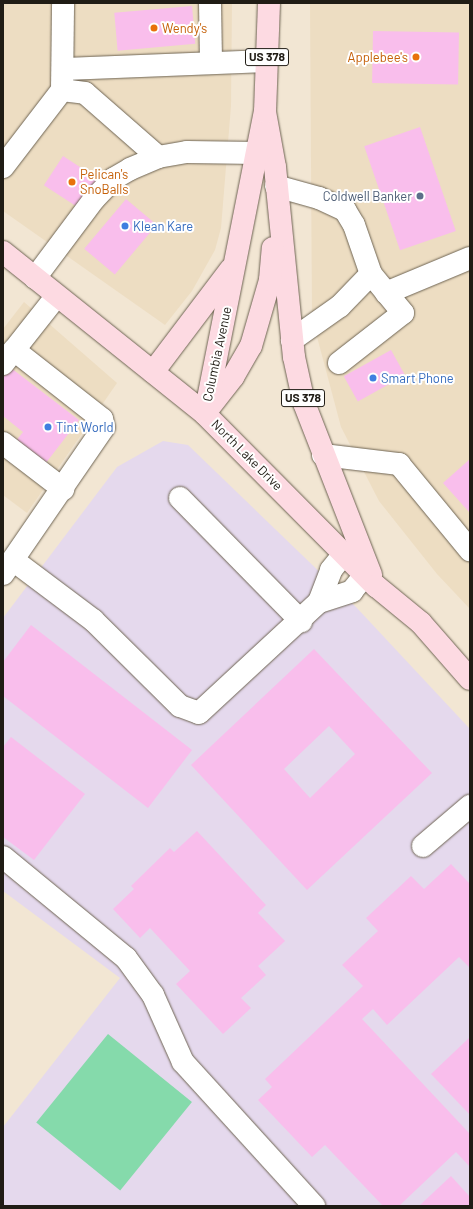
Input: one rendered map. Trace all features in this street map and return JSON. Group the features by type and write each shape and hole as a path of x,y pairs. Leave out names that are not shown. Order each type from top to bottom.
{"main road":[{"name":"Columbia Avenue","path":"205,414 265,112 269,3"},
{"name":"Columbia Avenue","path":"265,112 276,192 292,340 304,403 371,581"},
{"name":"Columbia Avenue","path":"205,414 233,377 255,333 270,280 276,192"},
{"name":"North Lake Drive","path":"3,252 205,414 371,581 420,623 470,680"},
{"path":"153,372 235,263"}],"lane":[{"path":"3,168 63,79 63,3"},
{"path":"210,3 211,63"},
{"path":"63,79 211,63 267,61"},
{"path":"63,79 85,93 158,157"},
{"path":"35,278 113,179 158,157 187,152 257,153"},
{"path":"276,192 332,203 350,217 371,274 403,312 339,363"},
{"path":"386,293 470,258"},
{"path":"292,340 357,291 371,274"},
{"path":"56,296 8,357 102,419 104,427 8,567 93,620 189,712 206,710 301,621 319,602 331,570 345,554"},
{"path":"3,443 62,489"},
{"path":"323,455 399,464 470,550"},
{"path":"180,498 301,621"},
{"path":"319,602 352,591 371,581"},
{"path":"423,846 470,806"},
{"path":"3,857 126,958 153,995 183,1062 314,1206"}],"shaded area":[{"path":"3,3 232,3 231,106 221,228 215,250 192,291 165,325 3,211"},
{"path":"310,3 470,3 470,609 437,574 379,501 341,427 312,318"},
{"path":"24,302 117,383 27,513 3,495 3,329"},
{"path":"163,441 188,445 356,607 470,729 470,1206 3,1206 3,1127 120,978 3,891 3,618 117,467"}],"green space":[{"path":"108,1034 192,1102 120,1191 36,1123"}],"building":[{"name":"Wendy's","path":"192,6 195,44 118,51 114,13"},
{"name":"Applebee's","path":"373,31 459,33 458,84 372,83"},
{"path":"420,127 456,231 400,250 364,146"},
{"path":"63,156 100,180 81,209 44,185"},
{"path":"126,199 157,225 115,275 84,249"},
{"path":"391,350 405,375 358,402 344,376"},
{"path":"11,368 79,420 42,468 12,446 23,432 3,416 3,378"},
{"path":"470,459 470,513 443,483"},
{"path":"31,625 192,750 148,808 3,696 3,662"},
{"path":"314,649 432,773 307,890 191,765","holes":["329,726 355,754 310,798 284,769"]},
{"path":"11,737 85,794 34,860 3,837 3,747"},
{"path":"197,831 266,905 258,913 285,941 258,966 266,975 241,998 251,1008 223,1034 176,984 190,971 150,928 140,938 113,909 134,889 131,886 170,848 174,852"},
{"path":"451,864 470,884 470,968 459,957 387,1025 373,1009 362,1019 470,1134 470,1167 456,1152 399,1206 383,1206 325,1145 312,1157 258,1100 272,1087 265,1079 363,986 342,965 378,931 366,918 411,876 424,889"},
{"path":"470,1037 470,1115 431,1074"},
{"path":"451,1176 470,1197 470,1206 419,1206"}],"place":[{"name":"Wendy's","path":"154,28"},
{"name":"Applebee's","path":"416,57"},
{"name":"Pelican's SnoBalls","path":"72,182"},
{"name":"Coldwell Banker","path":"420,196"},
{"name":"Klean Kare","path":"125,226"},
{"name":"Smart Phone","path":"373,378"},
{"name":"Tint World","path":"48,427"}]}
